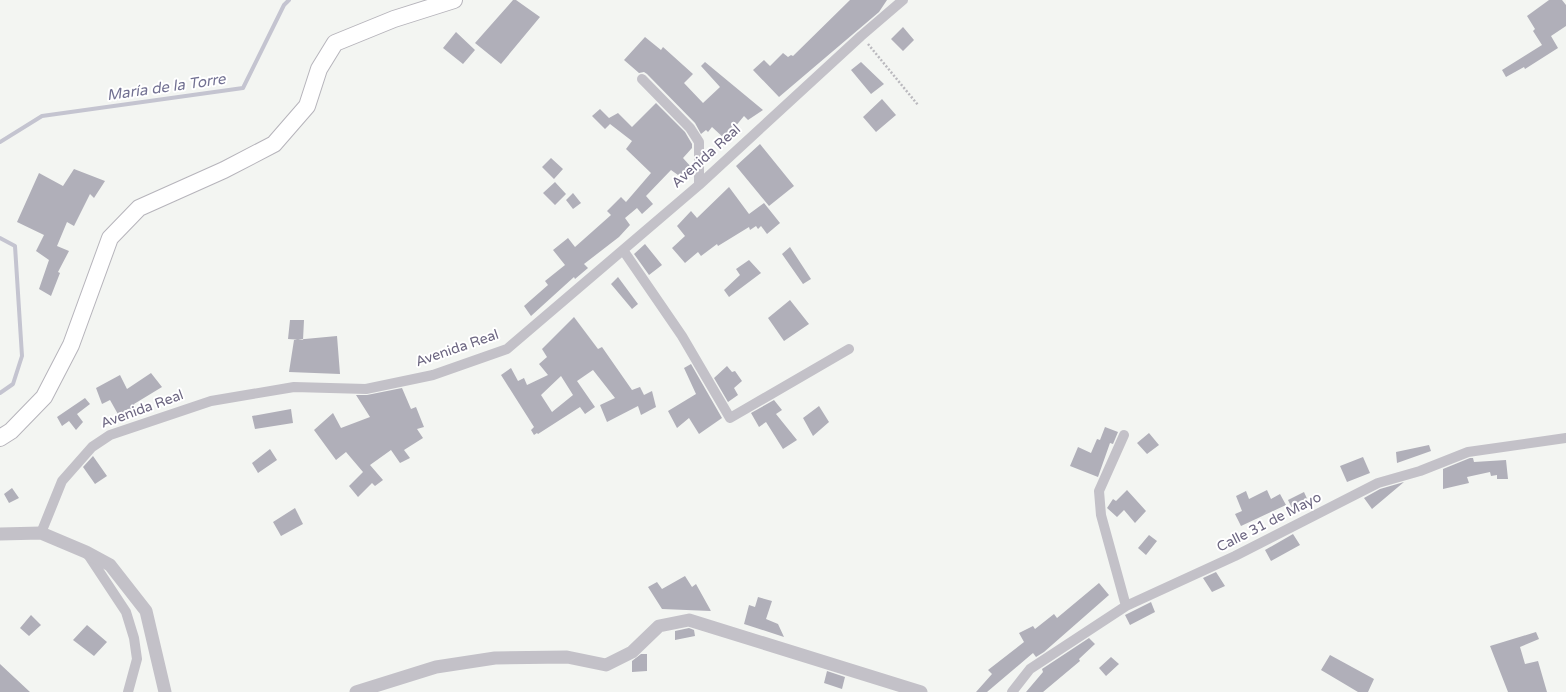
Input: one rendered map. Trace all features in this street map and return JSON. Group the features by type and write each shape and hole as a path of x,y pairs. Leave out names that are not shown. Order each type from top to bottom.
{"main road":[{"path":"0,438 12,431 44,397 71,346 110,238 139,208 224,170 274,144 307,106 319,69 335,43 394,19 454,0"}],"street":[{"name":"Avenida Real","path":"41,533 62,481 92,447 110,434 211,401 294,387 366,390 433,375 507,349 699,185 861,36 903,0"},
{"path":"642,79 690,128 700,142 699,185"},
{"path":"623,250 682,336 730,418 849,349"},
{"path":"1124,435 1099,491 1101,515 1126,606"},
{"name":"Calle 31 de Mayo","path":"1012,692 1030,669 1126,606 1235,556 1378,482 1420,471 1468,452 1566,438"},
{"path":"0,534 41,533 86,552 110,565 146,611 165,692"},
{"path":"86,552 126,612 128,618 137,659 128,692"},
{"path":"356,692 436,667 495,658 567,657 606,665 632,652 659,626 689,620 921,692"}],"path":[{"path":"861,36 918,105"}],"building":[{"path":"513,0 516,0 540,17 501,64 475,43"},
{"path":"850,0 887,0 879,12 779,97 753,70 764,60 770,66 783,53 788,57 791,55 793,56"},
{"path":"1549,0 1562,0 1566,5 1566,26 1551,36 1558,48 1525,69 1524,67 1506,77 1502,70 1542,45 1533,31 1535,29 1527,16"},
{"path":"903,27 914,40 903,51 891,39"},
{"path":"456,32 475,50 463,64 443,48"},
{"path":"645,37 661,50 663,47 693,74 684,83 703,103 720,87 701,66 705,62 763,110 748,120 744,116 725,139 712,127 708,132 706,130 701,134 695,123 647,74 644,72 639,73 624,60"},
{"path":"861,62 884,84 871,94 851,70"},
{"path":"882,99 896,115 876,132 863,117"},
{"path":"656,103 685,132 692,144 692,148 683,158 692,168 692,171 685,180 671,170 646,196 653,204 642,214 637,208 625,218 630,225 619,237 584,264 588,268 575,279 574,277 531,316 524,306 548,285 545,281 565,265 553,250 568,238 575,247 611,215 607,211 621,197 626,202 651,173 626,149 632,141 610,124 605,129 592,116 600,109 609,118 618,113 632,127"},
{"path":"760,144 794,186 769,206 736,166"},
{"path":"551,158 563,169 554,179 542,167"},
{"path":"74,169 105,181 94,198 90,194 74,226 67,222 57,246 69,251 58,272 60,273 51,296 39,289 49,260 36,251 44,235 17,222 39,173 63,186"},
{"path":"555,182 566,194 555,205 543,193"},
{"path":"729,187 749,214 764,203 780,223 767,234 761,226 758,229 756,226 750,230 749,227 718,246 717,244 701,256 698,252 685,263 672,248 685,236 677,226 691,211 697,218"},
{"path":"573,193 581,203 573,209 566,200"},
{"path":"645,244 662,265 649,275 634,254"},
{"path":"790,247 811,279 803,284 782,254"},
{"path":"749,260 761,273 729,297 724,290 740,275 736,269"},
{"path":"618,277 638,304 632,309 611,284"},
{"path":"790,300 809,324 784,341 768,318"},
{"path":"574,317 598,349 602,347 632,390 640,387 644,395 652,391 656,407 641,415 638,406 607,422 600,405 615,398 593,370 577,381 595,407 585,414 580,407 538,434 537,433 534,435 531,430 534,427 501,375 511,368 518,381 524,378 527,385 548,375 539,364 547,357 542,349","holes":["561,376 573,395 552,412 541,395"]},
{"path":"290,320 304,320 303,340 288,339"},
{"path":"337,336 340,374 289,372 294,340"},
{"path":"691,364 722,418 699,434 689,418 677,428 668,411 696,394 684,368"},
{"path":"727,366 732,372 735,371 742,381 734,388 738,395 728,402 714,378"},
{"path":"151,373 162,387 134,404 136,408 119,416 110,400 102,404 96,388 120,375 127,389"},
{"path":"402,388 411,409 416,407 424,427 417,429 423,438 404,450 410,458 400,463 391,450 370,465 383,480 375,486 372,483 358,497 349,486 363,472 346,452 336,460 314,430 333,413 341,428 370,417 356,395 367,395"},
{"path":"85,398 90,404 77,414 83,422 76,430 69,421 62,426 57,417"},
{"path":"774,400 782,410 776,414 797,440 783,449 766,422 759,427 751,413"},
{"path":"819,406 829,422 813,436 803,418"},
{"path":"291,409 293,423 255,429 252,416"},
{"path":"1105,427 1118,432 1113,444 1110,443 1098,477 1070,466 1078,447 1091,453 1097,439 1100,440"},
{"path":"1149,433 1159,445 1147,454 1137,443"},
{"path":"1429,445 1431,451 1397,463 1396,452"},
{"path":"270,449 277,460 258,473 252,463"},
{"path":"93,456 107,476 95,484 83,467"},
{"path":"1363,457 1370,473 1347,482 1340,466"},
{"path":"1473,458 1474,462 1506,460 1508,479 1497,479 1497,475 1491,476 1490,472 1467,477 1469,483 1443,489 1443,469"},
{"path":"1404,482 1372,509 1364,498 1380,489"},
{"path":"12,488 19,498 9,503 4,494"},
{"path":"1127,490 1146,511 1135,523 1124,510 1117,517 1107,508 1113,499 1116,501"},
{"path":"1267,490 1271,499 1280,494 1286,505 1241,526 1235,514 1242,511 1236,496 1246,491 1249,499"},
{"path":"1304,492 1309,503 1294,512 1288,500"},
{"path":"295,508 303,524 281,536 273,522"},
{"path":"1293,534 1300,545 1271,561 1265,550"},
{"path":"1149,535 1157,541 1146,555 1138,548"},
{"path":"1216,572 1225,586 1212,592 1203,578"},
{"path":"685,576 692,587 696,584 711,611 662,609 648,587 657,582 662,589"},
{"path":"1099,583 1109,595 1044,652 1036,657 1033,653 987,692 976,692 992,674 988,670 1024,642 1019,633 1033,626 1035,629 1054,614 1057,618"},
{"path":"758,597 772,601 766,619 778,624 784,637 744,624 749,605 755,607"},
{"path":"1151,602 1155,612 1130,625 1125,615"},
{"path":"31,615 41,625 29,636 20,628"},
{"path":"87,625 107,642 94,656 73,640"},
{"path":"689,628 694,630 695,636 675,640 675,631"},
{"path":"1536,632 1539,639 1520,647 1525,664 1538,661 1547,692 1508,692 1490,646"},
{"path":"1089,638 1095,644 1079,659 1080,661 1043,692 1026,692 1043,672 1042,669"},
{"path":"641,654 647,654 647,671 632,672 632,661"},
{"path":"1330,655 1374,679 1368,692 1358,692 1321,670"},
{"path":"1111,657 1119,664 1106,676 1099,668"},
{"path":"0,664 30,692 0,692"},
{"path":"827,671 845,677 842,689 824,683"}],"waterway":[{"name":"María de la Torre","path":"0,142 42,116 243,88 284,5 289,0"},
{"name":"María de la Torre","path":"0,238 15,246 22,356 13,384 0,393"}]}
